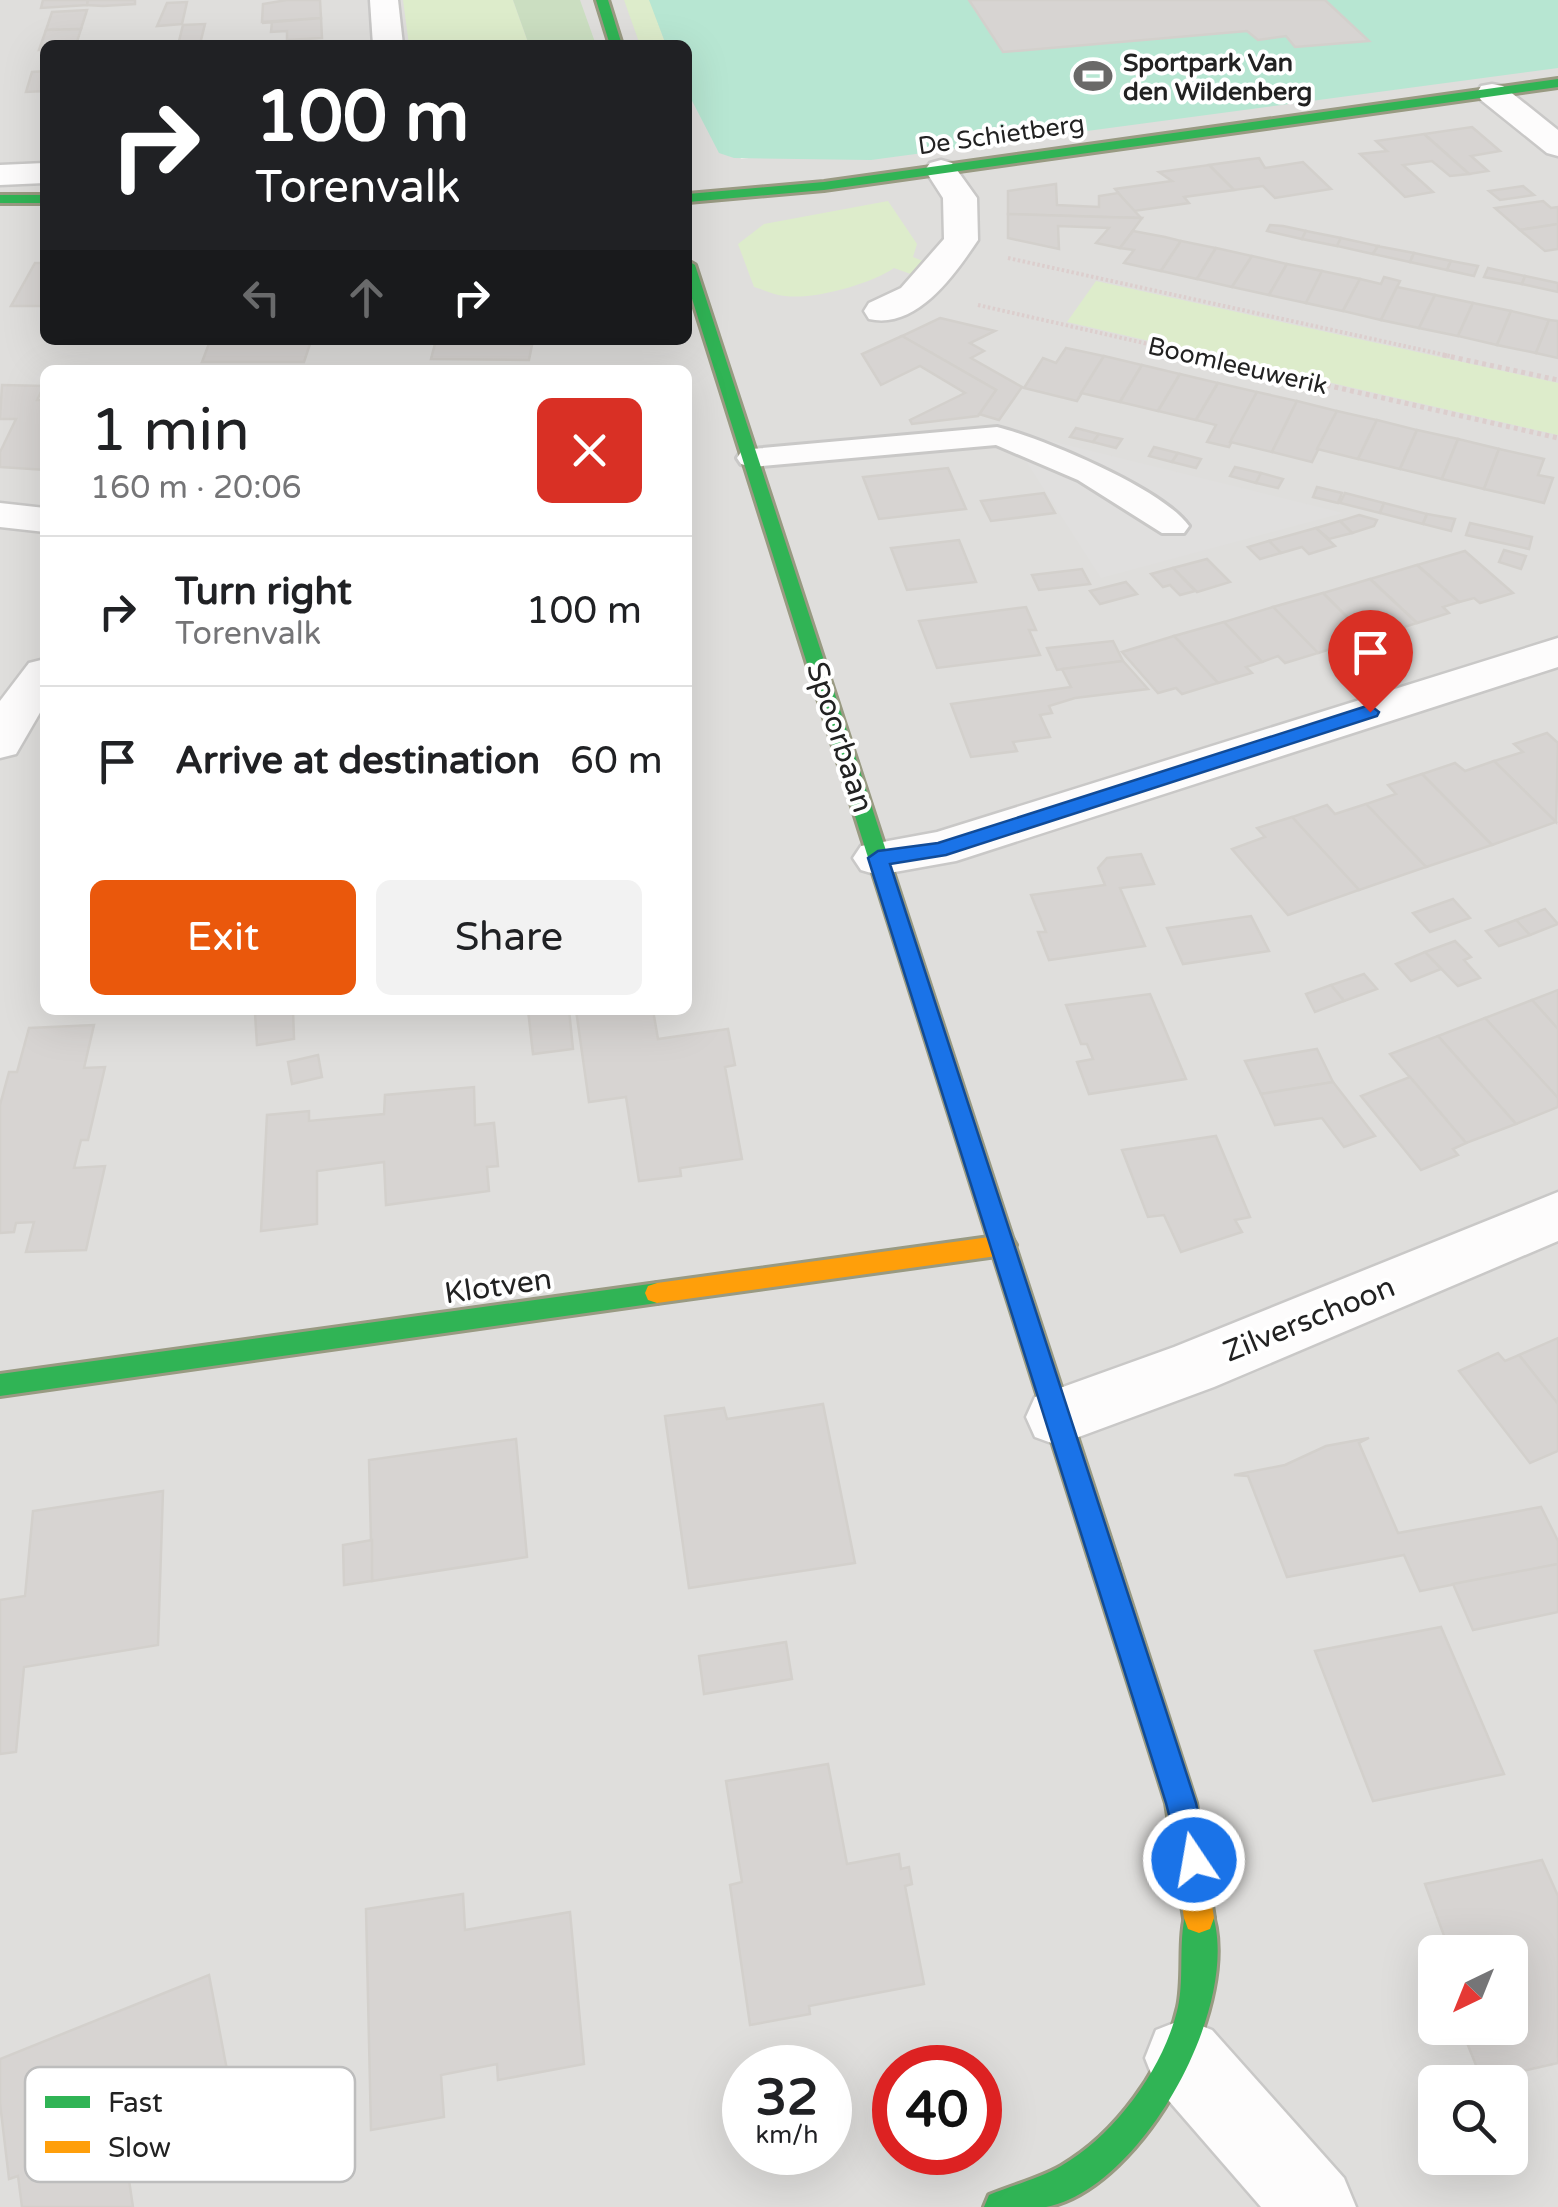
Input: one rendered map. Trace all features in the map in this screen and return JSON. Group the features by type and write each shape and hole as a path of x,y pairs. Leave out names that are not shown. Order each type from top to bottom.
{"street":[{"path":"384,0 388,40"},
{"path":"602,0 614,40"},
{"name":"De Schietberg","path":"692,198 941,170 1558,83"},
{"path":"1492,92 1558,146"},
{"path":"882,310 919,291 961,240 960,198 941,170"},
{"path":"0,175 40,173"},
{"path":"0,199 40,200"},
{"name":"Spoorbaan","path":"692,277 1181,1803 1200,1889 1204,1963 1184,2058"},
{"path":"0,516 40,520"},
{"path":"878,858 939,850 1558,652"},
{"path":"0,744 19,707 40,680"},
{"name":"Zilverschoon","path":"1057,1416 1192,1368 1558,1216"},
{"name":"Klotven","path":"0,1386 1004,1245"},
{"path":"1001,2207 1078,2175 1144,2118 1184,2058 1315,2207"}],"lane":[{"path":"752,458 997,436 1032,445 1105,481 1173,526"}],"path":[{"name":"Boomleeuwerik","path":"956,246 1558,380"},
{"name":"Boomleeuwerik","path":"919,291 1558,438"}],"shaded area":[{"path":"0,0 675,0 692,40 40,40 40,345 692,345 692,41 741,159 1558,53 1558,2207 0,2207"},
{"path":"1006,430 1343,513 1101,578"}],"green space":[{"path":"403,0 513,0 527,40 408,40"},
{"path":"513,0 580,0 594,40 527,40"},
{"path":"624,0 650,0 664,40 638,40"},
{"name":"Sportpark Van den Wildenberg","path":"649,0 1558,0 1558,68 871,160 734,158 719,153 692,101 692,40 664,40"},
{"path":"888,201 917,244 913,257 930,264 919,277 894,268 842,290 797,297 754,287 738,244 764,224"},
{"path":"1096,281 1558,383 1558,435 1067,322"}],"building":[{"path":"43,0 88,0 87,5 41,8"},
{"path":"88,0 135,0 135,4 87,5"},
{"path":"320,0 321,18 262,22 263,4"},
{"path":"969,0 1325,0 1369,41 1295,47 1286,36 1258,40 1247,31 1003,52"},
{"path":"187,2 182,24 157,26 167,3"},
{"path":"87,10 81,29 46,30 52,12"},
{"path":"321,18 322,38 287,40 287,31 271,32 272,22"},
{"path":"205,24 201,40 179,40 183,25"},
{"path":"81,29 78,40 42,40 46,30"},
{"path":"40,71 40,91 26,92 32,72"},
{"path":"1472,127 1500,151 1471,156 1488,171 1469,174 1424,134"},
{"path":"1424,134 1469,174 1450,176 1432,161 1403,165 1433,192 1405,197 1360,154 1387,151 1376,141"},
{"path":"1259,158 1265,168 1303,162 1331,189 1275,198 1263,186 1234,190 1209,165"},
{"path":"1209,165 1234,190 1184,197 1189,203 1134,211 1115,189 1172,181 1159,172"},
{"path":"1056,184 1057,205 1099,207 1099,196 1118,193 1141,218 1008,214 1008,191"},
{"path":"1523,186 1534,195 1500,200 1489,191"},
{"path":"1543,201 1551,208 1558,207 1558,224 1520,230 1495,208"},
{"path":"1008,214 1142,218 1120,248 1096,243 1109,228 1058,226 1059,249 1008,238"},
{"path":"1558,224 1558,249 1545,251 1520,230"},
{"path":"1270,225 1306,231 1302,239 1267,231"},
{"path":"1133,231 1181,241 1161,271 1124,263 1134,250 1120,248"},
{"path":"1306,231 1341,238 1337,246 1302,239"},
{"path":"1341,238 1378,246 1373,254 1337,246"},
{"path":"1181,241 1216,248 1197,279 1161,271"},
{"path":"1378,246 1414,253 1410,262 1373,254"},
{"path":"1216,248 1252,256 1232,287 1197,279"},
{"path":"1414,253 1451,261 1447,270 1410,262"},
{"path":"1252,256 1287,264 1269,295 1232,287"},
{"path":"1451,261 1478,266 1474,276 1447,270"},
{"path":"35,263 40,263 40,306 11,306"},
{"path":"1287,264 1322,271 1306,303 1269,295"},
{"path":"1488,268 1525,276 1522,284 1484,277"},
{"path":"1322,271 1360,279 1343,311 1306,303"},
{"path":"1525,276 1558,283 1558,292 1522,284"},
{"path":"1384,277 1400,281 1381,320 1343,311 1360,279 1381,284"},
{"path":"1397,287 1435,295 1419,328 1381,320"},
{"path":"1435,295 1473,303 1458,336 1419,328"},
{"path":"1473,303 1511,311 1497,345 1458,336"},
{"path":"1511,311 1549,320 1536,353 1497,345"},
{"path":"940,318 995,331 970,343 984,351 971,358 1022,387 999,420 979,414 996,390 902,336"},
{"path":"1549,320 1558,321 1558,358 1536,353"},
{"path":"902,336 996,390 978,416 912,424 910,420 965,393 920,366 881,385 862,354"},
{"path":"208,345 310,345 304,362 202,362"},
{"path":"435,345 532,345 529,360 431,359"},
{"path":"1066,348 1104,356 1077,401 1024,388 1043,358 1056,363"},
{"path":"1104,356 1142,365 1120,402 1081,393"},
{"path":"1142,365 1180,374 1158,411 1120,402"},
{"path":"1180,374 1218,383 1196,420 1158,411"},
{"path":"1218,383 1257,392 1229,447 1207,442 1216,425 1196,420"},
{"path":"2,385 40,386 37,400 40,470 0,467 0,452 16,419 0,419"},
{"path":"1257,392 1297,401 1272,452 1230,442"},
{"path":"1297,401 1337,411 1312,462 1272,452"},
{"path":"1337,411 1377,420 1358,459 1317,449"},
{"path":"1377,420 1417,430 1400,469 1358,459"},
{"path":"1076,428 1099,434 1093,442 1070,437"},
{"path":"1417,430 1458,439 1442,479 1400,469"},
{"path":"1099,434 1122,439 1116,448 1093,442"},
{"path":"1458,439 1499,449 1484,489 1442,479"},
{"path":"1154,447 1178,453 1172,462 1149,456"},
{"path":"1499,449 1544,459 1538,475 1553,478 1544,503 1484,489"},
{"path":"1178,453 1201,459 1196,468 1172,462"},
{"path":"1235,467 1261,473 1256,483 1230,476"},
{"path":"948,468 966,509 879,519 863,477"},
{"path":"1261,473 1283,479 1278,488 1256,483"},
{"path":"1317,487 1342,493 1338,503 1313,497"},
{"path":"1044,493 1055,513 991,521 981,501"},
{"path":"1345,493 1384,503 1380,513 1340,503"},
{"path":"1384,503 1427,514 1423,524 1380,513"},
{"path":"1427,514 1455,519 1451,531 1423,524"},
{"path":"1359,515 1377,520 1374,526 1352,533 1340,521"},
{"path":"1340,521 1352,533 1329,539 1316,528"},
{"path":"1470,523 1532,537 1529,549 1466,535"},
{"path":"1316,528 1335,546 1309,554 1302,547 1281,553 1269,541"},
{"path":"959,540 976,582 907,590 891,548"},
{"path":"1269,541 1281,553 1260,559 1248,547"},
{"path":"1504,550 1526,556 1521,569 1499,562"},
{"path":"1465,551 1513,593 1480,603 1474,598 1459,602 1417,565"},
{"path":"1207,559 1230,582 1197,592 1173,568"},
{"path":"1417,565 1459,602 1443,607 1449,613 1417,623 1370,579"},
{"path":"1173,568 1195,591 1180,595 1170,585 1163,587 1151,574"},
{"path":"1082,569 1090,584 1039,590 1032,575"},
{"path":"1370,579 1417,623 1385,633 1378,627 1362,632 1323,593"},
{"path":"1126,582 1137,594 1100,604 1090,591"},
{"path":"1323,593 1362,632 1346,636 1352,642 1318,653 1273,607"},
{"path":"1026,607 1036,630 1029,630 1040,655 937,668 919,621"},
{"path":"1273,607 1318,653 1285,663 1278,656 1262,662 1224,622"},
{"path":"1224,622 1262,662 1246,667 1252,673 1218,683 1174,636"},
{"path":"1174,636 1218,683 1182,694 1176,688 1158,693 1122,652"},
{"path":"1113,641 1123,661 1057,670 1047,648"},
{"path":"1123,661 1148,689 1075,698 1049,706 1052,713 1040,715 1050,737 1013,742 1017,751 971,757 951,704 1071,687 1062,669"},
{"path":"1547,733 1558,743 1556,822 1494,761 1523,752 1514,744"},
{"path":"1494,761 1556,822 1492,845 1422,774 1455,763 1465,771"},
{"path":"1422,774 1492,845 1426,867 1366,804 1396,794 1388,785"},
{"path":"1366,804 1426,867 1359,890 1292,817 1327,805 1335,814"},
{"path":"1292,817 1359,890 1288,915 1232,849 1265,837 1257,828"},
{"path":"1141,854 1154,884 1120,888 1145,946 1049,960 1038,932 1046,932 1031,895 1105,885 1098,868 1107,858"},
{"path":"1453,899 1470,918 1430,932 1413,913"},
{"path":"1545,909 1558,924 1530,935 1516,920"},
{"path":"1251,916 1269,951 1183,964 1167,928"},
{"path":"1516,920 1530,935 1499,946 1486,931"},
{"path":"1455,941 1471,957 1464,960 1480,978 1458,986 1425,952"},
{"path":"1425,952 1441,969 1411,981 1396,964"},
{"path":"1364,974 1377,989 1344,1001 1331,985"},
{"path":"1331,985 1344,1001 1315,1012 1306,994"},
{"path":"1558,990 1558,1029 1532,1000"},
{"path":"1150,994 1186,1079 1089,1094 1077,1062 1093,1059 1087,1044 1081,1044 1066,1005"},
{"path":"1532,1000 1558,1029 1558,1098 1485,1018"},
{"path":"255,1015 293,1015 294,1039 257,1045"},
{"path":"529,1015 570,1015 573,1049 533,1054"},
{"path":"577,1015 654,1015 658,1039 728,1029 735,1065 725,1067 742,1159 680,1168 681,1176 639,1181 626,1097 589,1102"},
{"path":"1485,1018 1558,1098 1558,1107 1516,1124 1438,1036"},
{"path":"94,1025 84,1068 105,1067 88,1140 81,1140 74,1168 105,1166 86,1250 26,1252 34,1222 16,1223 14,1232 0,1233 0,1105 9,1072 17,1072 29,1028"},
{"path":"1438,1036 1516,1124 1466,1143 1390,1054"},
{"path":"1317,1049 1333,1082 1261,1094 1245,1061"},
{"path":"318,1055 322,1077 292,1084 288,1062"},
{"path":"1410,1077 1466,1143 1453,1149 1458,1155 1421,1170 1361,1096"},
{"path":"1333,1082 1375,1136 1344,1147 1322,1118 1275,1125 1261,1094"},
{"path":"474,1087 475,1125 494,1123 498,1166 487,1167 489,1191 386,1205 384,1162 317,1171 317,1224 261,1231 267,1115 309,1111 309,1121 384,1114 385,1095"},
{"path":"1216,1136 1250,1217 1235,1220 1242,1232 1181,1252 1164,1215 1148,1217 1122,1150"},
{"path":"1558,1338 1558,1404 1519,1355"},
{"path":"1498,1353 1505,1361 1519,1355 1558,1404 1558,1451 1530,1463 1459,1371"},
{"path":"823,1404 855,1563 689,1588 665,1416 724,1408 727,1419"},
{"path":"1369,1438 1359,1443 1398,1533 1541,1507 1558,1541 1558,1564 1420,1591 1404,1555 1287,1577 1248,1476 1234,1475 1285,1465 1326,1446"},
{"path":"516,1439 527,1557 372,1581 369,1460"},
{"path":"163,1491 158,1645 24,1667 16,1752 0,1754 0,1600 25,1596 33,1511"},
{"path":"372,1540 372,1581 344,1585 343,1545"},
{"path":"1558,1564 1558,1612 1473,1630 1453,1584"},
{"path":"1441,1627 1504,1774 1373,1801 1315,1651"},
{"path":"786,1642 792,1679 704,1694 699,1656"},
{"path":"828,1764 847,1864 899,1854 901,1869 909,1867 912,1884 905,1886 924,1984 809,2006 810,2014 750,2025 730,1885 742,1882 726,1781"},
{"path":"1542,1860 1558,1896 1558,2063 1528,2070 1528,2065 1476,2065 1468,2045 1528,2045 1528,1935 1444,1935 1425,1884"},
{"path":"463,1894 465,1930 570,1912 584,2064 498,2080 497,2064 441,2075 444,2117 371,2130 366,1909"},
{"path":"209,1975 226,2067 25,2067 25,2182 129,2182 133,2207 22,2207 18,2176 9,2179 0,2103 0,2059"}],"traffic: fast":[{"path":"602,0 614,40"},
{"path":"692,198 824,186 1558,83"},
{"path":"0,199 40,199"},
{"path":"692,277 1105,1565"},
{"path":"0,1385 657,1293"},
{"path":"1001,2207 1055,2187 1086,2169 1144,2110 1186,2034 1198,1978 1199,1918"}],"traffic: slow":[{"path":"657,1293 1004,1245"},
{"path":"1105,1565 1181,1803 1199,1918"}],"place":[{"name":"Sportpark Van den Wildenberg","path":"1093,76"}],"route":[{"path":"1194,1860 1181,1803 878,858 939,850 1370,712"}]}
